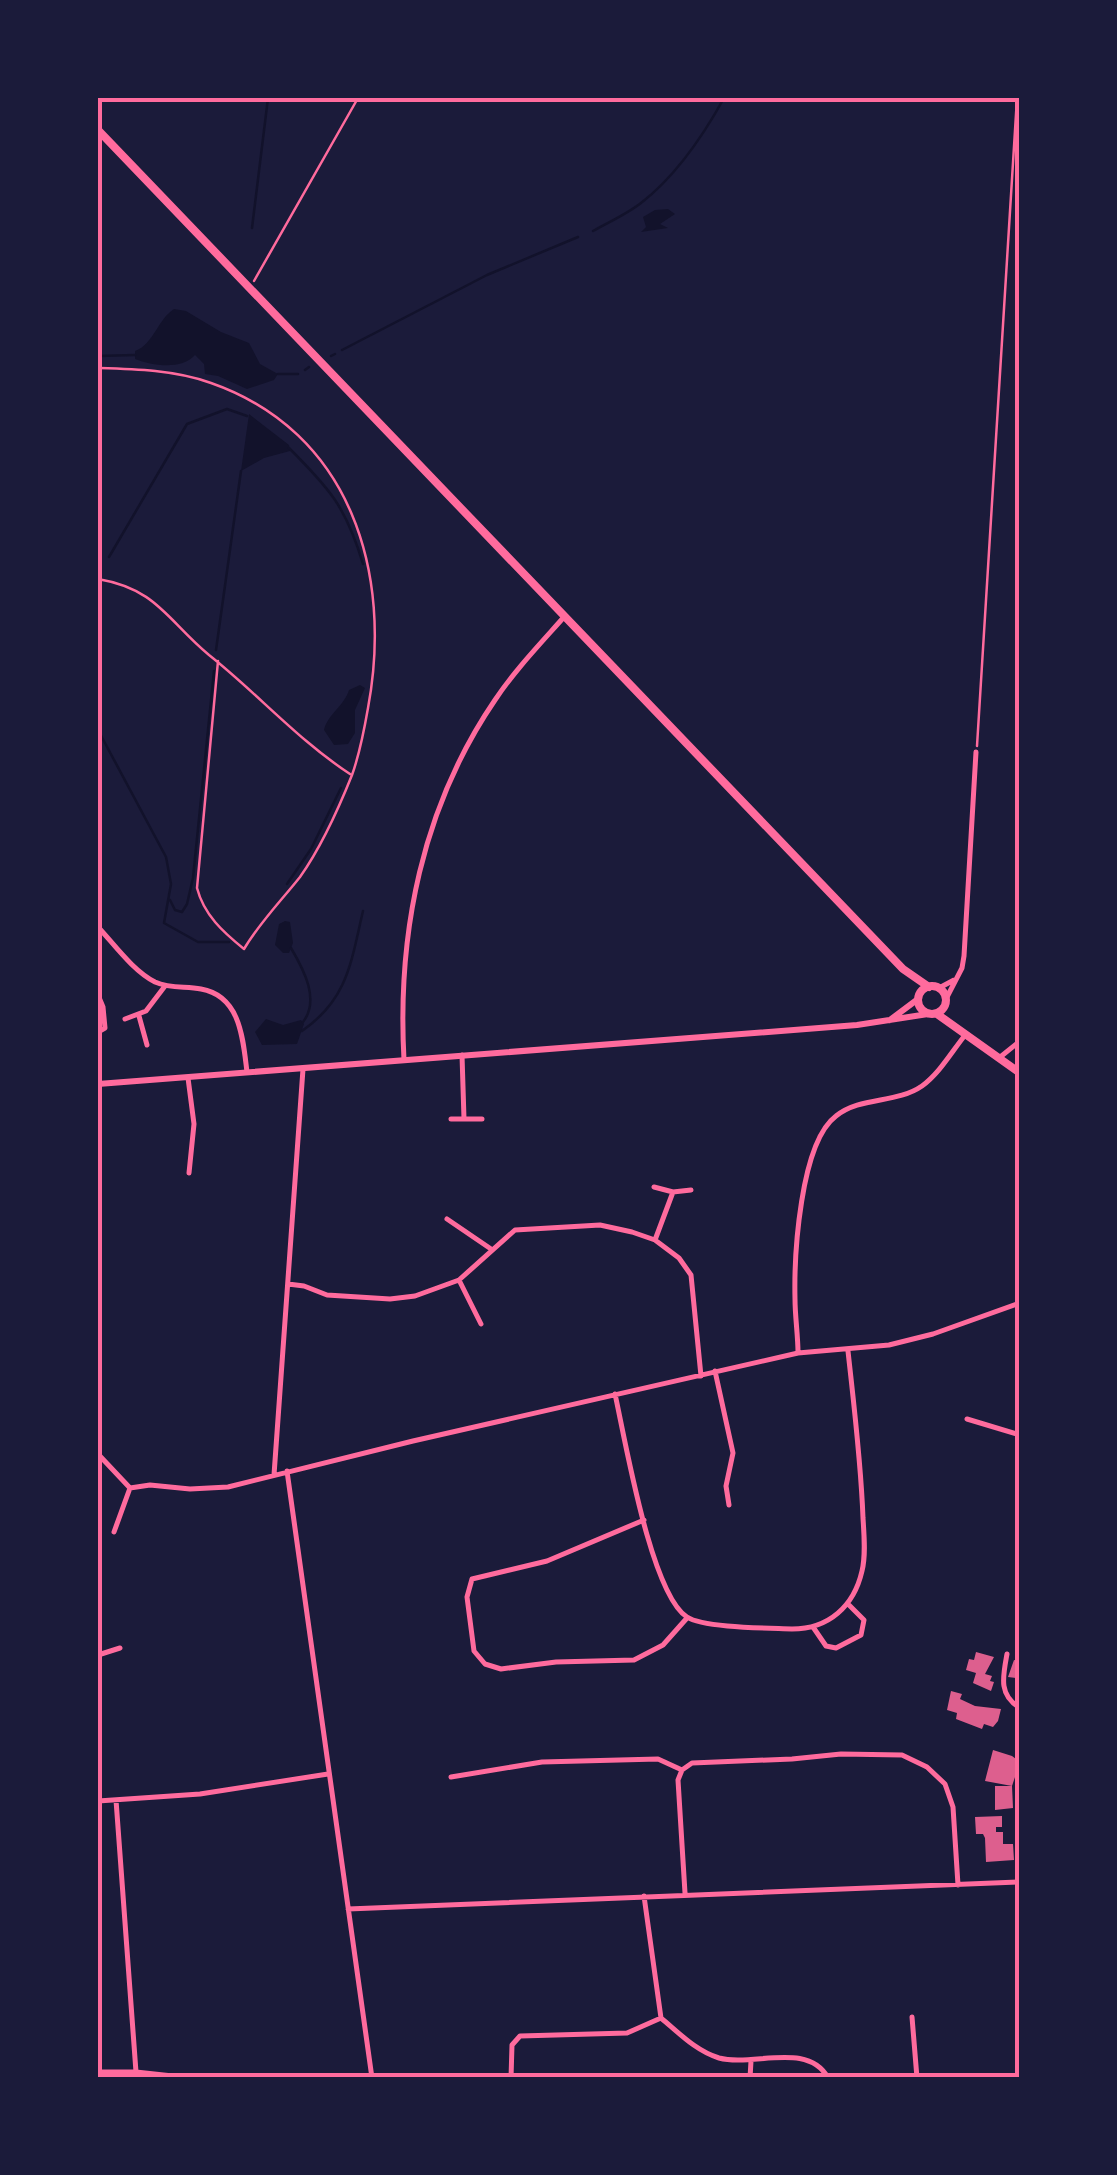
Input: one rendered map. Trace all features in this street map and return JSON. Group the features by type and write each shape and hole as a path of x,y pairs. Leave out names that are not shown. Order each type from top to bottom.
{"main road":[{"path":"98,130 904,969 934,987 966,1032"},
{"path":"904,969 920,1008 966,1032 1020,1073"},
{"path":"918,997 934,987"},
{"path":"932,1014 946,1002"}],"street":[{"path":"404,1060 404,951 430,830 480,724 527,658 566,615"},
{"path":"946,1002 964,956 976,752"},
{"path":"98,927 147,978 164,986 214,992 229,1004 238,1020 246,1072"},
{"path":"934,987 956,978"},
{"path":"125,1019 139,1016 164,986"},
{"path":"98,995 105,1028 98,1032"},
{"path":"889,1021 918,997"},
{"path":"98,1084 889,1021 932,1014"},
{"path":"139,1016 148,1045"},
{"path":"798,1353 798,1234 815,1144 833,1117 862,1102 920,1088 944,1064 966,1032"},
{"path":"1000,1058 1020,1041"},
{"path":"462,1055 464,1119"},
{"path":"274,1474 304,1069"},
{"path":"188,1078 194,1124 189,1172"},
{"path":"450,1119 482,1120"},
{"path":"654,1187 673,1192 691,1190"},
{"path":"656,1240 673,1192"},
{"path":"447,1218 491,1249"},
{"path":"288,1284 326,1294 415,1296 459,1280 516,1230 600,1225 656,1240 679,1258 691,1276 701,1376"},
{"path":"459,1280 481,1324"},
{"path":"130,1488 150,1484 208,1489 798,1353 848,1351 933,1334 1020,1303"},
{"path":"614,1394 656,1566 676,1606 688,1618 768,1628 813,1627 832,1619 849,1605 863,1570 862,1486 848,1351"},
{"path":"715,1371 733,1453 726,1486 729,1505"},
{"path":"967,1418 1020,1435"},
{"path":"98,1454 130,1488"},
{"path":"287,1471 372,2078"},
{"path":"114,1532 130,1488"},
{"path":"644,1520 547,1561 472,1579 468,1597 474,1651 484,1664 501,1669 556,1662 634,1660 663,1645 688,1618"},
{"path":"813,1627 826,1646 836,1648 861,1636 864,1620 849,1605"},
{"path":"98,1655 120,1648"},
{"path":"1007,1654 1003,1686 1006,1696 1020,1708"},
{"path":"685,1893 678,1780 682,1770 692,1763 841,1754 902,1756 927,1767 945,1784 953,1807 958,1885"},
{"path":"451,1778 542,1762 658,1759 682,1770"},
{"path":"98,1800 237,1790 328,1774"},
{"path":"116,1800 136,2072"},
{"path":"348,1908 1020,1882"},
{"path":"644,1896 661,2018 695,2047 720,2058 811,2060 828,2078"},
{"path":"912,2017 917,2078"},
{"path":"511,2078 512,2045 520,2036 627,2033 661,2018"},
{"path":"750,2061 750,2078"},
{"path":"98,2072 191,2078"}],"path":[{"path":"251,287 358,98"},
{"path":"976,752 1017,98"},
{"path":"98,368 198,379 261,407 302,439 335,482 357,523 375,594 373,682 352,775 316,851 244,949 202,905 197,888 218,661"},
{"path":"98,579 124,583 172,616 316,752 352,775"}],"shaded area":[{"path":"668,209 675,214 660,224 668,228 641,232 646,227 643,217 655,210"},
{"path":"174,309 186,311 249,343 260,364 278,374 274,380 247,389 205,374 204,364 195,355 183,363 167,365 135,359 135,351 147,343"},
{"path":"249,414 289,445 290,451 264,458 241,471"},
{"path":"360,685 365,688 355,710 355,733 348,744 334,745 324,730 326,724 349,690"},
{"path":"290,922 293,943 289,953 275,945 279,924"},
{"path":"266,1019 283,1025 301,1020 304,1024 297,1044 262,1045 255,1032"}],"building":[{"path":"976,1652 994,1657 985,1674 992,1676 991,1691 973,1683 976,1673 966,1670"},
{"path":"1014,1660 1020,1661 1020,1675 1016,1678 1008,1677"},
{"path":"951,1691 962,1694 960,1699 975,1706 1001,1709 998,1721 993,1727 984,1724 982,1729 956,1719 957,1713 947,1710"},
{"path":"993,1750 1020,1762 1012,1786 985,1781"},
{"path":"995,1786 1012,1786 1013,1808 995,1810"},
{"path":"1002,1816 1002,1827 996,1827 996,1832 1003,1832 1003,1844 1013,1844 1014,1860 986,1862 985,1838 976,1834 975,1817"}],"waterway":[{"path":"252,228 268,98"},
{"path":"593,231 636,207 666,181 698,141 724,98"},
{"path":"342,350 487,275 578,237"},
{"path":"331,356 335,354"},
{"path":"98,356 135,355"},
{"path":"305,370 309,367"},
{"path":"278,374 298,374"},
{"path":"109,557 187,424 227,409 247,416"},
{"path":"289,448 335,500 363,564"},
{"path":"216,650 241,471"},
{"path":"170,900 175,910 182,912 193,878 214,671"},
{"path":"98,730 166,857 171,884 164,923 198,942 229,942"},
{"path":"287,884 311,849 341,788"},
{"path":"302,1031 338,992 351,963 363,911"},
{"path":"291,948 310,995 303,1022"}]}
